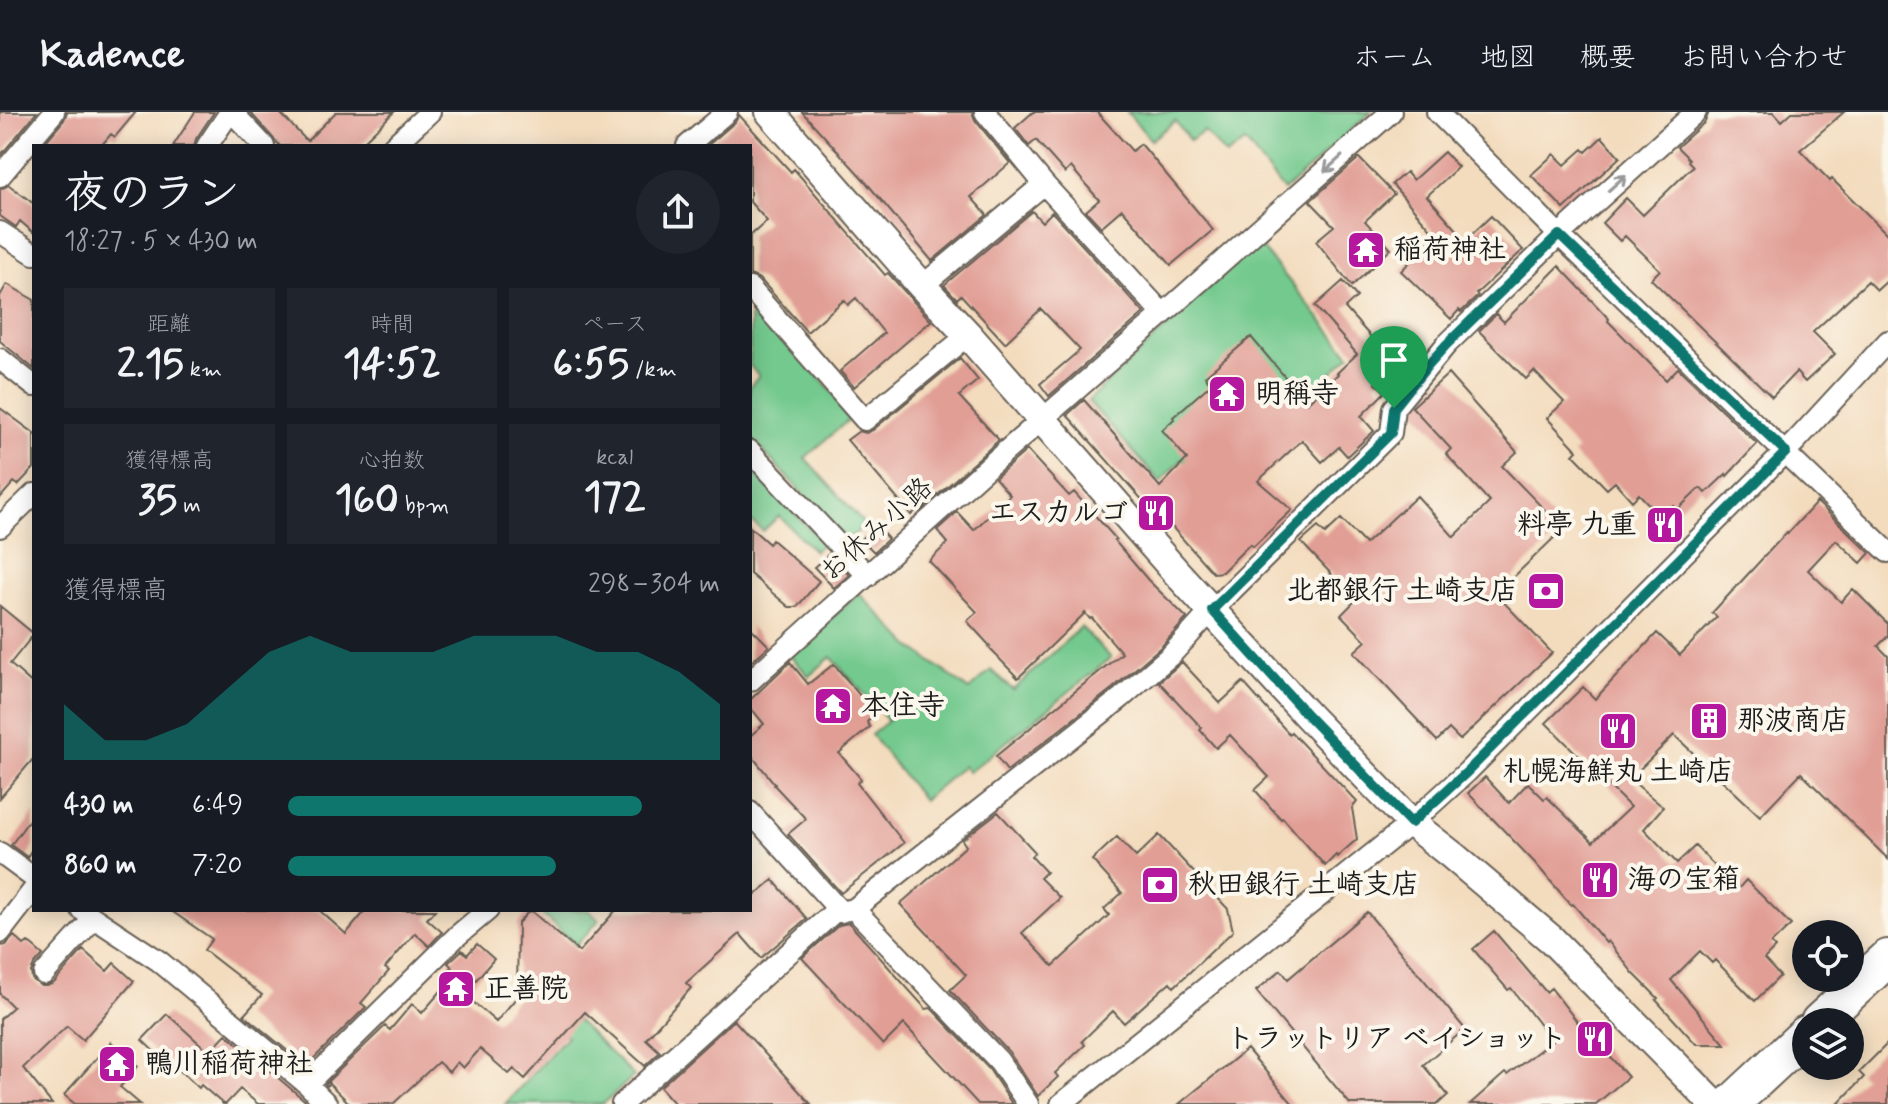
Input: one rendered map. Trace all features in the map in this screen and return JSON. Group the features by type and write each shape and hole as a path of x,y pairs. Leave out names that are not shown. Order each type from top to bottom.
{"highway":[{"path":"1834,1008 1888,958"},
{"path":"1731,1104 1792,1047"}],"street":[{"path":"0,176 54,112"},
{"path":"208,144 231,112 262,144"},
{"path":"395,144 430,112"},
{"path":"689,144 727,112"},
{"path":"770,112 1177,573 1308,716 1411,823 1552,940 1714,1104"},
{"path":"985,112 1044,184 1163,314"},
{"name":"お休み小路","path":"752,679 1391,112"},
{"path":"1437,112 1559,235 1888,552"},
{"path":"622,1104 833,913 847,910 1121,698 1171,655 1212,610 1391,433 1394,408 1446,345 1559,235 1696,112"},
{"path":"922,286 1044,184"},
{"path":"0,232 32,253"},
{"path":"752,290 865,420 968,335"},
{"path":"1061,1104 1411,823 1467,772 1786,452 1888,341"},
{"path":"0,359 32,384"},
{"path":"752,453 868,576"},
{"path":"0,527 32,496"},
{"path":"752,814 999,1061 1028,1104"},
{"path":"0,853 32,877"},
{"path":"0,933 32,892"},
{"path":"307,1084 457,936 486,912"},
{"path":"44,974 88,914 159,961 327,1104"}],"green space":[{"path":"1127,112 1371,112 1284,191 1245,142 1226,156 1204,131 1190,141 1175,121 1151,140"},
{"path":"1257,242 1350,355 1289,415 1206,479 1183,459 1160,482 1088,401"},
{"path":"752,301 853,416 805,458 865,525 847,541 752,439 752,384 759,376 752,368"},
{"path":"752,471 824,543 814,551 779,516 763,531 752,522"},
{"path":"859,593 910,646 969,690 991,670 1013,690 1081,627 1111,658 969,772 963,766 923,800 871,735 888,721 831,657 809,676 790,656"},
{"path":"539,912 590,912 599,920 576,945"},
{"path":"543,987 634,1076 603,1104 505,1104 567,1036 540,1010"}],"building":[{"path":"0,112 37,112 0,156"},
{"path":"67,112 136,112 115,137 111,134 103,144 44,144"},
{"path":"195,112 214,112 195,144 174,144"},
{"path":"250,112 279,112 307,141 336,112 394,112 361,144 278,144"},
{"path":"802,112 972,112 1010,163 971,197 987,215 932,261"},
{"path":"1033,112 1097,112 1132,151 1141,144 1213,230 1171,265 1122,209 1101,227 1086,211 1099,200 1071,167 1065,173 1036,140 1029,146 1015,128"},
{"path":"1709,112 1774,112 1782,121 1792,112 1844,112 1800,150 1888,235 1888,280 1877,290 1868,281 1813,332 1835,354 1805,382 1796,372 1772,397 1651,279 1660,270 1625,236 1620,241 1602,223 1626,198 1643,215 1693,166 1677,147 1705,122"},
{"path":"739,115 791,172 794,169 885,275 888,273 931,321 854,387 840,371 884,333 856,298 848,305 844,300 807,332 760,279 752,276 752,234 767,221 752,204 752,144 709,144"},
{"path":"1602,137 1620,157 1564,209 1531,175 1554,154 1565,165"},
{"path":"1444,152 1458,167 1427,196 1466,240 1491,216 1523,250 1451,319 1401,271 1436,235 1392,184 1406,172 1413,180"},
{"path":"1359,158 1394,194 1365,221 1391,249 1352,286 1316,241 1334,226 1310,201"},
{"path":"9,185 32,202 32,231 20,221 16,227 0,216 0,189"},
{"path":"1032,211 1042,222 1052,212 1144,313 1049,396 1040,384 1080,350 1041,309 1005,343 961,295 957,299 944,285"},
{"path":"1559,266 1666,380 1678,368 1757,444 1727,476 1706,493 1700,488 1677,510 1673,506 1661,517 1639,494 1632,501 1615,482 1607,489 1573,454 1577,450 1547,418 1564,402 1534,371 1526,379 1479,331 1496,314 1504,322"},
{"path":"1343,281 1357,297 1345,308 1396,365 1375,383 1385,392 1361,416 1374,431 1347,456 1339,447 1322,462 1302,440 1258,481 1292,510 1222,572 1213,573 1164,518 1161,521 1067,415 1084,400 1160,487 1187,459 1162,430 1211,384 1205,376 1251,337 1307,403 1357,354 1315,306"},
{"path":"7,284 32,299 32,367 0,341 0,296"},
{"path":"960,358 978,380 959,396 999,440 920,511 918,509 911,515 847,440 859,431 866,433 873,430"},
{"path":"1448,374 1517,452 1502,466 1563,529 1496,594 1552,653 1460,740 1449,729 1437,741 1354,652 1366,641 1341,615 1356,600 1301,542 1318,527 1325,534 1341,519 1365,544 1417,496 1454,537 1490,502 1446,454 1451,449 1412,407"},
{"path":"0,408 32,432 32,470 18,485 14,482 0,498"},
{"path":"1027,450 1069,496 1074,492 1148,580 1187,618 1162,646 1113,688 1007,771 996,756 1122,653 1085,613 1018,678 967,621 977,612 929,561 948,543 937,530 957,512 974,530 1010,495 995,478"},
{"path":"1817,502 1870,553 1861,563 1836,540 1808,570 1841,602 1853,589 1888,624 1888,636 1878,646 1888,656 1888,859 1801,773 1760,816 1674,735 1630,779 1663,807 1644,829 1677,863 1695,846 1738,889 1746,880 1791,925 1771,944 1775,948 1764,959 1780,976 1755,1001 1715,960 1712,963 1700,951 1671,980 1725,1044 1696,1044 1608,941 1606,943 1468,793 1485,777 1509,803 1528,783 1544,799 1547,797 1593,842 1630,807 1546,723 1583,687 1595,699 1657,633 1680,655 1717,617 1712,613"},
{"path":"876,525 888,539 874,552 861,539"},
{"path":"752,529 769,544 772,540 819,581 797,607 789,607 752,576"},
{"path":"829,554 849,575 834,588 814,567"},
{"path":"0,606 32,632 10,664 32,683 32,760 0,798"},
{"path":"752,629 769,646 752,661"},
{"path":"790,662 808,684 834,664 875,714 867,722 870,727 839,753 861,779 857,783 904,843 841,893 788,834 806,819 752,756 752,734 764,724 752,709 752,698"},
{"path":"1182,662 1220,703 1243,682 1289,734 1291,732 1357,802 1352,808 1357,839 1325,866 1255,790 1269,777 1230,735 1216,748 1200,730 1202,728 1159,682"},
{"path":"998,812 1035,852 1031,856 1046,872 1040,878 1060,898 1022,933 1053,966 1109,915 1104,909 1122,893 1092,860 1117,837 1136,857 1159,835 1228,909 1233,931 1174,987 1170,982 1124,1023 1113,1011 1082,1041 1085,1045 1055,1073 1058,1077 1038,1096 1009,1052 950,990 966,975 900,904 966,846 962,840"},
{"path":"32,816 32,849 27,857 11,845"},
{"path":"773,880 807,919 761,958 740,934 686,983 691,988 646,1039 660,1052 645,1066 585,1012 525,1079 514,1069 509,1074 480,1049 463,1068 457,1062 449,1072 438,1062 393,1104 350,1104 329,1083 327,1086 325,1084 385,1026 390,1030 412,1004 422,1013 448,983 443,978 452,967 448,963 462,950 467,955 477,944 494,959 464,994 496,1022 517,997 518,923 528,912 532,912 579,952 614,912 752,912 752,897"},
{"path":"173,912 321,912 346,934 364,912 433,912 427,919 442,932 429,946 415,933 385,968 389,971 361,1003 366,1007 306,1066 244,1015 262,995 204,950 212,939"},
{"path":"1367,912 1465,1029 1423,1065 1448,1095 1438,1104 1350,1104 1256,991 1281,970 1288,979"},
{"path":"849,923 926,1009 931,1008 989,1069 1012,1104 978,1104 904,1024 883,1045 802,958 839,925"},
{"path":"1494,931 1546,992 1551,988 1589,1037 1591,1035 1628,1077 1596,1104 1470,1104 1505,1073 1507,1075 1552,1041 1511,988 1508,990 1473,949"},
{"path":"14,936 24,945 28,942 43,955 31,972 32,979 41,986 54,983 83,950 107,971 114,963 134,981 83,1040 67,1026 23,1068 52,1104 0,1104 0,1019 13,1007 0,994 0,946 6,945"},
{"path":"167,1014 209,1052 226,1034 309,1104 258,1104 240,1089 223,1104 201,1085 199,1088 166,1058 164,1061 142,1040"},
{"path":"734,1020 811,1104 675,1104 660,1087"},
{"path":"111,1042 138,1066 120,1087 140,1104 75,1104 64,1095"},
{"path":"1888,1043 1888,1104 1838,1104 1864,1080 1864,1067"},
{"path":"1247,1049 1293,1104 1179,1104"}],"place":[{"name":"稲荷神社","path":"1366,250"},
{"name":"明稱寺","path":"1227,394"},
{"name":"エスカルゴ","path":"1156,513"},
{"name":"料亭 九重","path":"1665,525"},
{"name":"北都銀行 土崎支店","path":"1546,591"},
{"name":"本住寺","path":"833,706"},
{"name":"那波商店","path":"1709,721"},
{"name":"札幌海鮮丸 土崎店","path":"1618,731"},
{"name":"海の宝箱","path":"1600,880"},
{"name":"秋田銀行 土崎支店","path":"1160,885"},
{"name":"正善院","path":"456,989"},
{"name":"トラットリア ベイショット","path":"1595,1039"},
{"name":"鴨川稲荷神社","path":"117,1064"}],"route":[{"path":"1559,235 1786,452 1467,772 1411,823 1212,610 1391,433 1394,408 1446,345 1559,235"}]}
